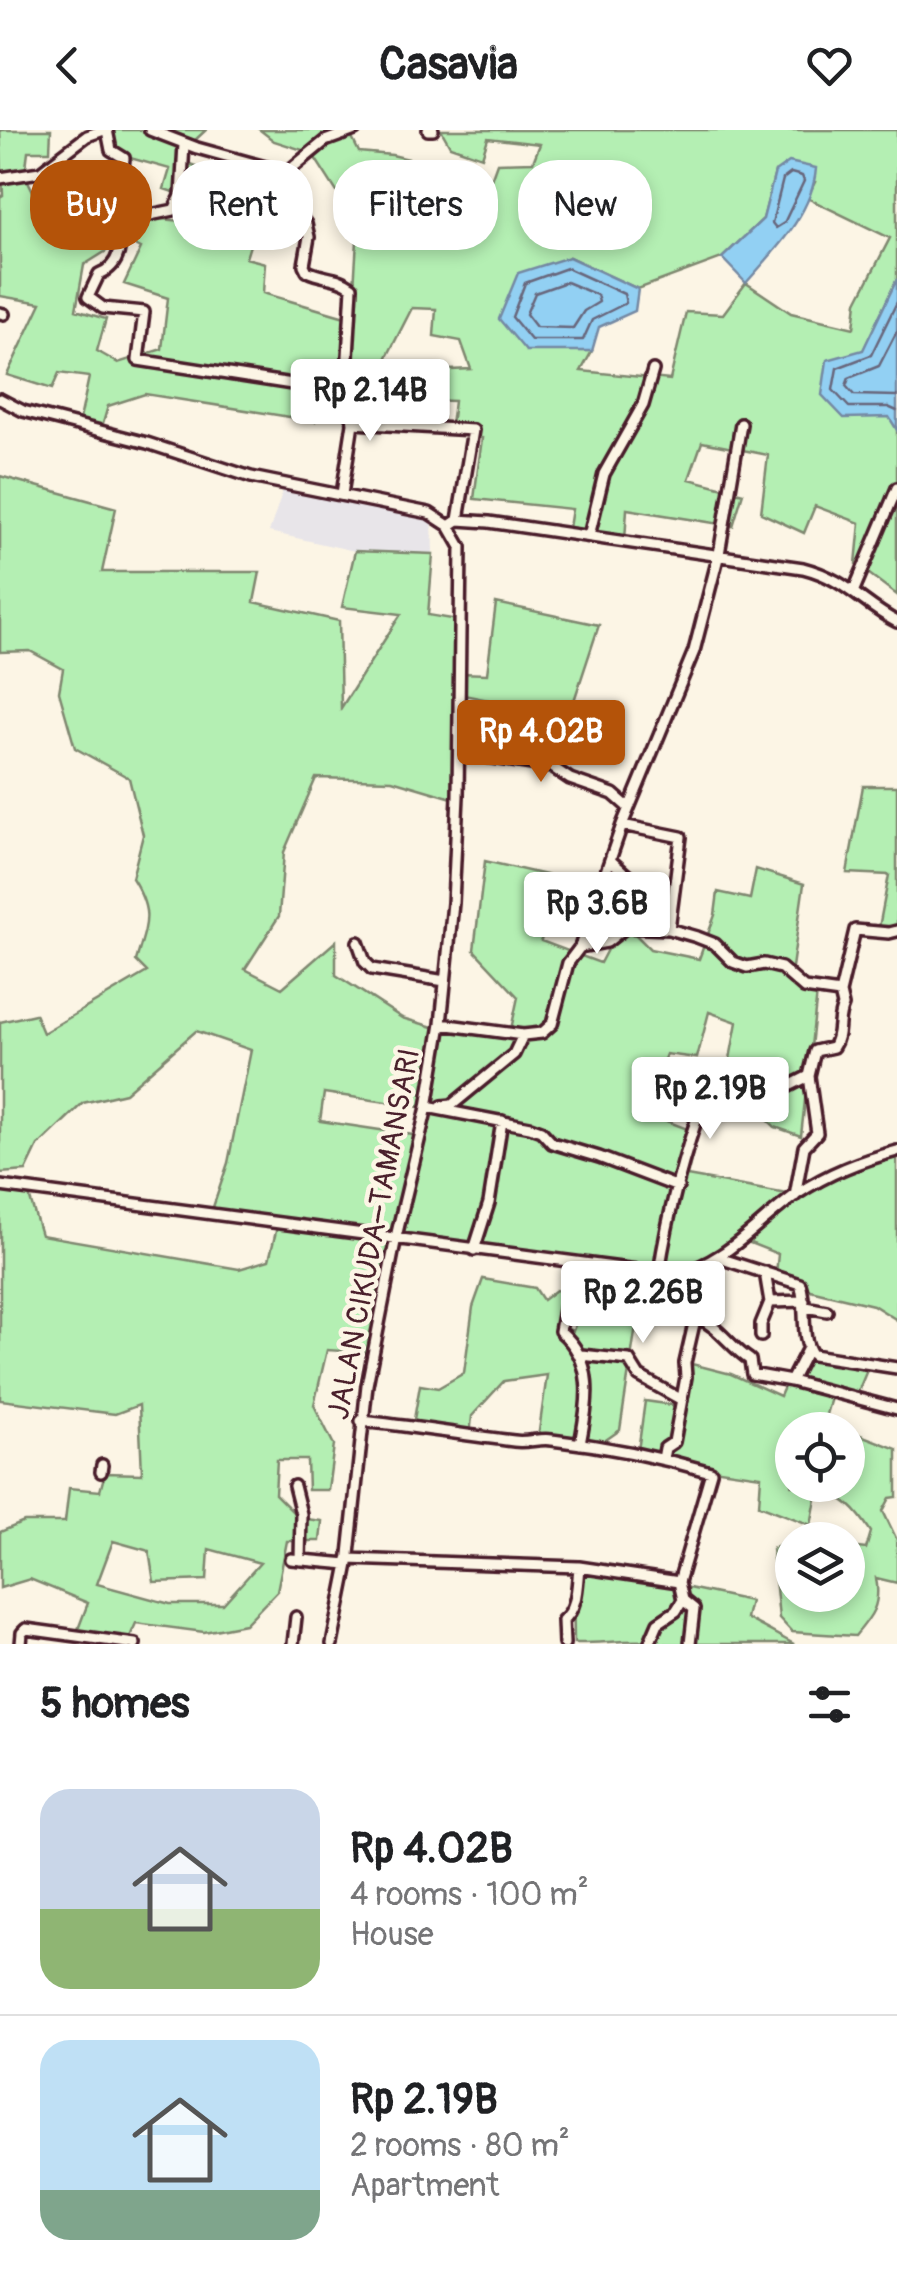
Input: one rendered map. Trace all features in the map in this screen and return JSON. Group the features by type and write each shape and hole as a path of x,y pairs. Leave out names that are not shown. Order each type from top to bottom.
{"street":[{"path":"58,160 87,136 106,130 111,150 124,160"},
{"path":"150,130 236,160"},
{"path":"303,160 325,141 355,130"},
{"path":"152,215 174,210 181,196 184,144"},
{"path":"0,178 30,175"},
{"path":"119,250 116,262 99,274 88,297 103,308 144,312 138,360 350,393"},
{"path":"307,250 307,271 341,279 352,287 347,374 354,423 342,494"},
{"path":"590,536 604,474 643,405 653,370"},
{"path":"0,399 23,411 147,443 215,467 429,513 453,523 590,536 815,571 854,590 897,622"},
{"path":"354,423 473,430 453,523"},
{"path":"441,1024 524,1035 542,1033 552,1024 568,964 580,947 622,825 694,651 719,554 741,424"},
{"path":"854,590 897,488"},
{"name":"JALAN CIKUDA–TAMANSARI","path":"332,1644 348,1561 361,1421 441,1024 454,902 459,753 462,557 453,523"},
{"path":"459,753 552,767 570,779 613,794 629,808"},
{"path":"622,825 681,837 668,929"},
{"path":"610,860 642,897 672,904"},
{"path":"580,947 607,942 626,926 668,929 715,944 733,962 781,968 804,988 840,993"},
{"path":"796,1196 804,1147 817,1133 809,1076 815,1050 833,1047 836,1042 838,1017 844,1006 840,993 855,930 897,930"},
{"path":"358,942 372,969 444,981"},
{"path":"427,1107 452,1106 514,1054 524,1035"},
{"path":"660,1273 664,1239 706,1092 757,1108 762,1100 809,1076"},
{"path":"427,1107 541,1130 552,1143 599,1156 678,1187"},
{"path":"474,1250 489,1202 502,1121"},
{"path":"0,1186 674,1276 719,1258 796,1196 850,1164 897,1150"},
{"path":"719,1258 800,1284 808,1350 790,1381"},
{"path":"573,1262 560,1331 574,1343 585,1361 586,1414 580,1444"},
{"path":"663,1459 664,1448 674,1442 704,1266"},
{"path":"761,1336 761,1324 770,1302 766,1272"},
{"path":"770,1302 805,1304 827,1311"},
{"path":"696,1316 715,1324 734,1348 750,1360 752,1374 896,1406"},
{"path":"808,1350 832,1359 897,1368"},
{"path":"581,1355 629,1360 639,1376 682,1400"},
{"path":"361,1421 523,1442 546,1439 663,1459 710,1472 679,1582 683,1600 694,1609 690,1644"},
{"path":"294,1486 301,1514 295,1560 580,1567 679,1582"},
{"path":"564,1644 562,1620 574,1606 580,1567"},
{"path":"649,1644 658,1623 676,1611 683,1600"},
{"path":"294,1644 296,1617"},
{"path":"21,1644 26,1629 134,1644"}],"shaded area":[{"path":"284,487 432,519 433,554 355,551 269,532"}],"green space":[{"path":"0,130 51,130 50,151 28,151 25,175 30,185 30,250 108,250 84,265 76,310 106,319 97,351 118,363 162,349 168,298 124,284 140,250 152,250 152,218 172,220 172,250 248,250 246,258 265,263 263,293 352,319 356,250 498,250 498,163 518,162 518,250 652,250 652,160 534,160 540,144 488,138 482,157 450,146 441,130 897,130 897,279 863,351 897,430 897,595 856,564 860,523 815,506 804,533 761,513 768,455 702,442 689,479 743,493 733,526 627,509 625,541 568,534 572,509 474,499 482,438 450,434 454,401 427,400 429,371 471,369 461,341 434,336 436,309 412,308 387,357 381,399 324,391 315,421 145,394 108,406 101,430 79,424 89,377 59,373 52,389 7,375 41,303 0,296","holes":["775,172 815,182 807,198 890,238 857,302 854,328 791,313 746,283 723,314 686,312 670,380 581,371 592,351 526,350 569,257 638,289 722,258 763,219"]},
{"path":"96,130 206,130 192,143 188,160 172,160 172,192 164,189 170,169 152,164 152,160 105,151 104,134"},
{"path":"260,130 363,130 350,134 359,152 413,160 333,160 333,186 312,153 274,141"},
{"path":"0,476 116,508 102,572 260,572 254,602 339,621 341,708 401,614 342,607 355,551 433,554 428,615 458,620 459,673 487,674 496,603 599,625 569,716 459,694 459,800 392,780 316,778 284,852 279,916 245,969 282,988 336,941 336,975 402,1018 447,1031 510,1034 518,997 474,950 485,861 554,877 541,941 600,963 622,921 650,949 699,959 715,915 718,892 750,899 756,869 804,884 790,981 817,993 801,1136 775,1127 726,1080 737,1022 709,1012 697,1058 666,1054 648,1104 661,1119 698,1133 687,1176 798,1196 854,1162 897,1148 897,1320 873,1305 810,1290 776,1274 778,1254 745,1241 718,1263 674,1277 398,1238 374,1353 327,1350 314,1405 334,1445 328,1490 308,1490 307,1460 277,1460 275,1494 299,1518 322,1521 320,1541 287,1541 277,1591 245,1624 204,1632 136,1623 129,1639 77,1632 88,1603 30,1579 0,1588 0,1532 24,1522 65,1522 69,1488 100,1491 105,1473 142,1474 139,1405 115,1414 0,1400 0,1187 28,1192 41,1235 239,1269 269,1260 278,1223 211,1213 228,1163 251,1050 196,1031 125,1093 83,1103 38,1146 26,1171 0,1173 0,1022 35,1014 43,1033 147,972 136,961 146,910 132,878 143,835 129,778 75,748 59,692 63,669 30,651 0,652","holes":["324,1093 428,1108 420,1136 320,1121","113,1541 149,1551 154,1582 207,1580 209,1549 260,1563 223,1604 170,1604 97,1584"]},
{"path":"863,786 897,786 897,935 878,933 889,875 847,873"},
{"path":"483,1279 535,1288 543,1300 556,1290 568,1292 565,1328 573,1331 586,1293 600,1286 639,1306 620,1430 590,1451 537,1445 547,1375 504,1381 472,1416 470,1437 412,1431 420,1385 438,1388 464,1373 473,1307"},
{"path":"803,1344 834,1361 870,1363 857,1394 834,1388 827,1412 775,1412 775,1502 815,1502 812,1522 759,1505 761,1476 637,1458 645,1401 680,1406 688,1363 731,1374 780,1396"},
{"path":"865,1437 897,1449 897,1497 890,1498 883,1511 897,1540 897,1583 876,1578 874,1610 855,1636 792,1632 778,1612 865,1612 865,1549 871,1532 844,1502 865,1502"},
{"path":"573,1572 661,1582 750,1601 746,1618 794,1644 574,1643"}],"water":[{"path":"789,162 816,168 808,200 790,230 746,283 722,258 763,219 775,172"},
{"path":"569,257 638,289 635,311 599,327 592,351 526,351 499,319 518,273"},
{"path":"897,279 897,430 889,417 844,418 822,395 827,360 863,350"}]}
